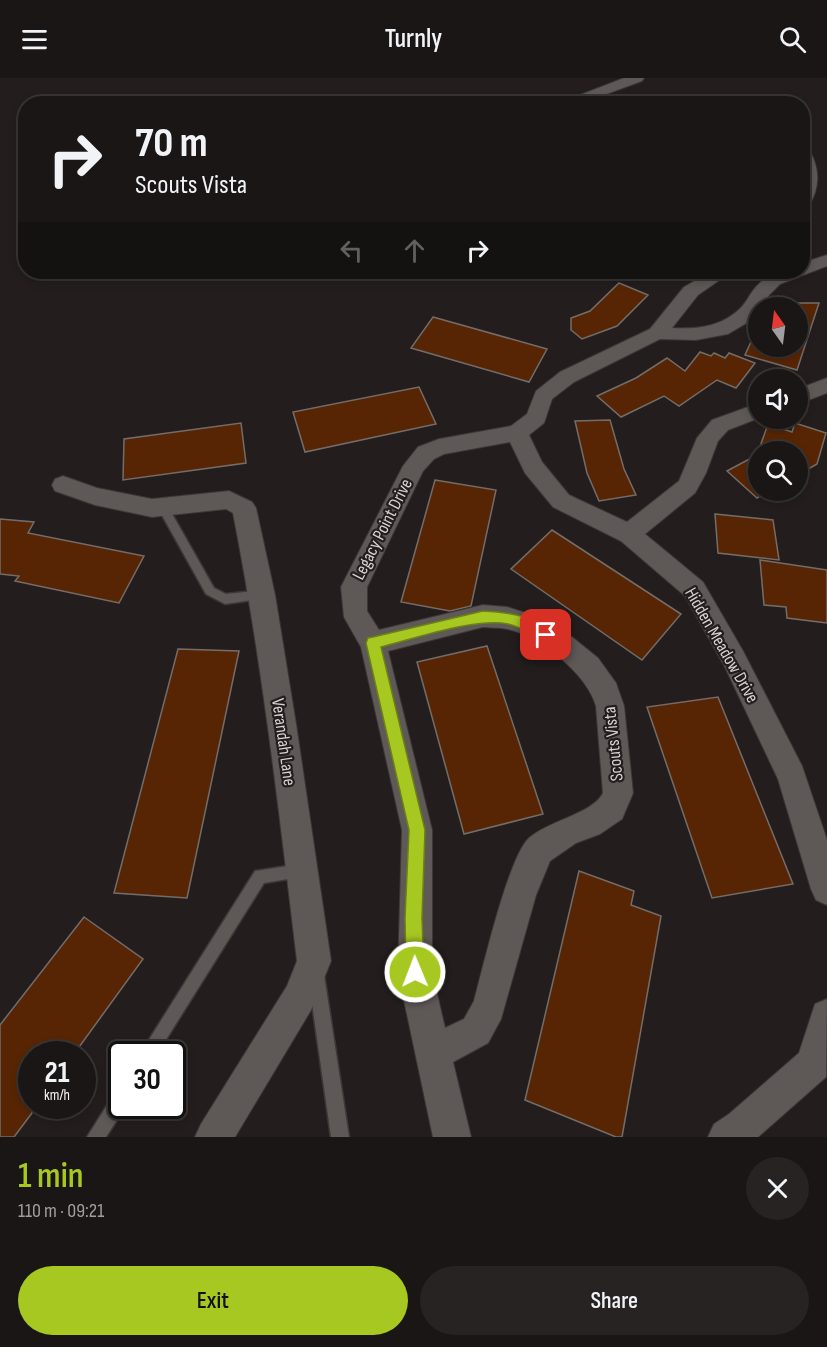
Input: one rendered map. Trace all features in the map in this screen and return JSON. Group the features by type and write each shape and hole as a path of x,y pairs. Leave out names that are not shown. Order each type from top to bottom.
{"street":[{"path":"586,96 637,78"},
{"path":"810,267 827,260"},
{"path":"517,434 536,418 543,396 567,377 657,333 691,291 711,279"},
{"path":"657,333 691,336 714,332 735,324 753,307 763,289 778,279"},
{"path":"808,393 827,385"},
{"path":"629,534 687,488 708,438 720,425 748,414"},
{"name":"Hidden Meadow Drive","path":"517,434 533,466 561,501 629,534 694,589 734,659 792,776 827,889"},
{"name":"Legacy Point Drive","path":"452,1137 415,972 417,830 373,643 357,623 352,607 354,586 414,466 426,453 439,447 517,434"},
{"name":"Verandah Lane","path":"63,485 141,506 163,508 229,500 244,508 262,595 314,961 299,998 214,1137"},
{"name":"Scouts Vista","path":"373,643 483,616 507,618 529,625 563,645 589,666 606,692 610,706 618,793 611,809 589,823 566,832 539,850 528,870 520,895 489,1007 476,1031 434,1053"},
{"path":"727,1137 742,1127 813,1064 827,1016"}],"lane":[{"path":"163,508 210,591 225,599 262,595"},
{"path":"156,1041 260,876 302,871"},
{"path":"314,961 340,1137"},
{"path":"96,1137 108,1119"}],"building":[{"path":"619,283 648,295 617,326 582,339 571,330 571,318 590,311"},
{"path":"808,303 819,303 808,336"},
{"path":"433,317 547,349 529,382 411,348"},
{"path":"700,352 711,356 714,353 725,358 729,353 755,363 748,369 736,388 717,380 679,406 664,396 621,417 597,396 636,378 667,358 685,371"},
{"path":"752,357 801,357 797,369"},
{"path":"419,387 436,424 305,452 293,412"},
{"path":"610,420 624,469 636,495 599,501 587,473 575,421"},
{"path":"241,423 246,463 123,480 124,439"},
{"path":"808,427 826,433 817,464 808,469 808,441 762,441 766,429 783,429 792,432 793,429"},
{"path":"748,460 748,490 727,471"},
{"path":"435,480 496,490 471,606 450,611 401,602"},
{"path":"715,514 773,520 779,560 718,553"},
{"path":"0,519 34,522 28,533 144,556 119,603 15,581 19,576 0,574"},
{"path":"552,530 681,614 642,660 511,569"},
{"path":"760,560 827,570 827,623 787,618 786,607 764,605"},
{"path":"487,646 543,814 464,834 417,662"},
{"path":"178,649 239,651 187,898 114,893"},
{"path":"718,697 793,884 712,898 647,707"},
{"path":"579,871 634,891 631,905 661,916 622,1137 616,1137 525,1100"},
{"path":"84,917 143,959 83,1041 18,1041 18,1119 28,1119 14,1137 0,1137 0,1025"}],"route":[{"path":"415,972 417,830 373,643 483,616 507,618 529,625 546,635"}]}
